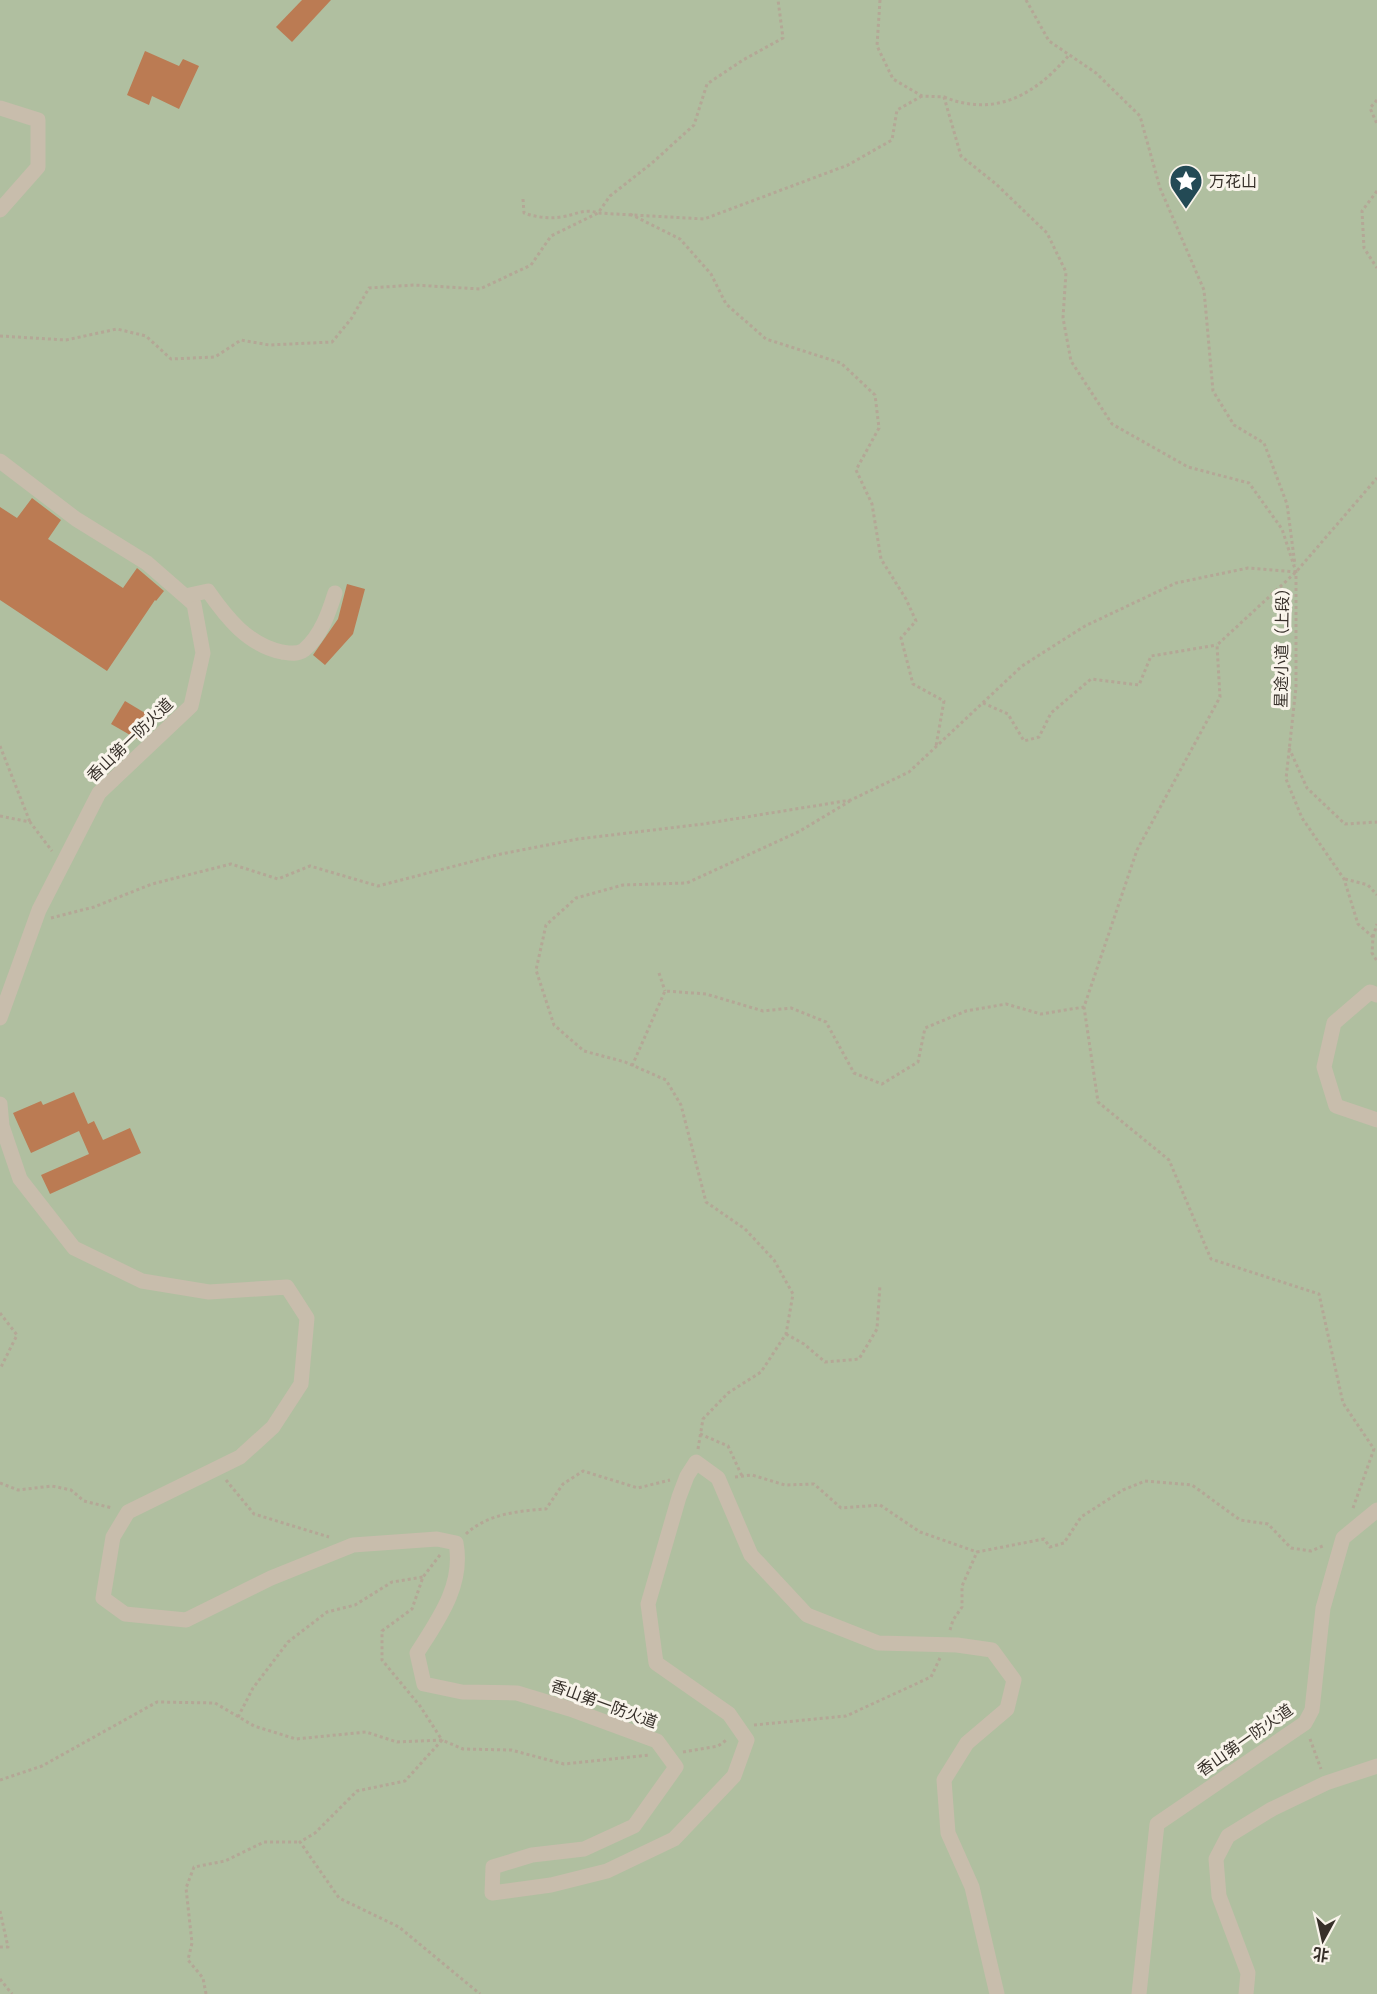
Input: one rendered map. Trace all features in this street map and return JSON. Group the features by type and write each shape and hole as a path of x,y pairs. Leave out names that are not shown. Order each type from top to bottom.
{"street":[{"path":"0,108 38,120 38,168 0,210"},
{"name":"香山第一防火道","path":"0,461 76,519 147,563 194,604 203,653 191,706 99,794 35,922 0,1018"},
{"path":"185,596 208,591 222,613 242,632 261,645 294,654 304,651 327,618 335,593"},
{"path":"1377,995 1370,992 1334,1023 1323,1067 1336,1106 1377,1120"},
{"path":"0,1104 2,1126 20,1179 74,1248 142,1281 209,1292 287,1287 307,1318 301,1384 273,1427 240,1457 128,1512 113,1537 103,1598 125,1614 186,1620 271,1578 353,1545 437,1539 456,1543"},
{"path":"667,1754 676,1767 634,1826 584,1849 532,1855 493,1867 492,1893 551,1885 607,1871 674,1839 734,1776 747,1740 729,1714 656,1663 648,1604 687,1476 696,1462 718,1478 751,1555 807,1615 878,1643 946,1645 992,1650 1014,1680 1007,1709 967,1743 944,1780 948,1833 972,1887 997,1994"},
{"path":"1343,1538 1377,1510"},
{"name":"香山第一防火道","path":"1139,1994 1157,1824 1305,1723 1312,1710 1323,1608 1343,1538"},
{"name":"香山第一防火道","path":"456,1543 458,1555 453,1590 417,1653 424,1684 462,1692 517,1693 570,1709 657,1741 667,1754"},
{"path":"1246,1994 1248,1973 1219,1896 1216,1859 1228,1836 1272,1809 1326,1783 1377,1766"}],"path":[{"path":"0,336 66,340 117,329 146,336 171,359 215,357 241,340 269,345 332,342 351,319 369,288 414,285 480,289 531,265 551,236 598,213 610,196 652,163 694,125 707,84 743,60 783,38 778,0"},
{"path":"880,0 877,46 893,80 922,96 944,97 960,103 1009,102 1035,88 1053,74 1069,55"},
{"path":"1026,0 1049,41 1096,73 1140,116 1160,188 1204,290 1213,391 1234,425 1264,443 1287,504 1296,572"},
{"path":"523,198 524,213 539,218 561,218 587,209 598,213 704,219 848,165 892,140 897,110 922,96"},
{"name":"星途小道（上段）","path":"944,97 961,156 996,184 1047,233 1066,272 1063,318 1071,361 1113,424 1188,467 1249,483 1282,529 1296,572 1296,687 1286,779 1302,818 1344,879 1358,924 1373,936"},
{"path":"1377,100 1370,108 1377,124"},
{"path":"1377,191 1362,211 1364,248 1377,268"},
{"path":"630,214 680,239 711,274 726,304 766,339 841,363 875,396 879,428 856,470 872,504 881,559 906,599 916,621 901,638 913,684 944,701 935,747"},
{"path":"984,703 1008,714 1024,741 1040,737 1051,713 1091,679 1140,685 1151,656 1217,645 1296,572 1377,478"},
{"path":"696,1462 703,1419 728,1393 762,1372 786,1334 793,1294 774,1260 745,1229 706,1202 681,1105 666,1080 632,1066 584,1051 554,1025 536,970 546,925 576,898 623,885 687,883 800,831 852,800 909,772 1022,666 1085,626 1176,583 1248,568 1296,572"},
{"path":"718,1478 752,1475 785,1485 814,1484 841,1508 880,1504 920,1532 977,1551 1044,1539 1050,1547 1064,1543 1081,1517 1123,1490 1145,1480 1192,1485 1240,1520 1268,1524 1291,1548 1311,1551 1343,1538 1374,1449 1343,1403 1319,1294 1211,1259 1169,1160 1098,1102 1084,1007 1137,850 1220,697 1217,645"},
{"path":"0,746 30,822 63,864"},
{"path":"1288,747 1307,788 1345,824 1377,822"},
{"path":"35,922 94,907 152,884 231,864 278,879 310,866 378,886 501,854 578,839 703,824 852,800"},
{"path":"0,816 30,822"},
{"path":"1344,879 1368,885 1377,895"},
{"path":"1377,924 1373,936 1372,953 1377,961"},
{"path":"632,1066 665,991 659,973"},
{"path":"665,991 706,994 764,1011 791,1008 826,1022 854,1073 882,1084 918,1062 925,1029 966,1011 1006,1004 1041,1014 1084,1007"},
{"path":"786,1334 804,1344 825,1362 859,1359 876,1329 880,1285"},
{"path":"0,1313 17,1335 0,1369"},
{"path":"700,1434 728,1446 742,1476"},
{"path":"216,1468 254,1514 353,1545"},
{"path":"456,1543 478,1523 520,1511 546,1509 563,1484 583,1471 638,1488 687,1476"},
{"path":"0,1483 18,1490 52,1486 71,1490 84,1501 128,1512"},
{"path":"437,1539 441,1553 423,1577 412,1609 382,1631 382,1660 420,1706 442,1740"},
{"path":"0,1779 42,1766 157,1702 215,1703 254,1726 296,1740 366,1732 397,1742 442,1740 463,1749 511,1750 564,1764 667,1754 718,1746 740,1730 763,1722 846,1716 931,1677 946,1645 953,1620 962,1607 962,1586 977,1551"},
{"path":"238,1717 253,1688 288,1642 327,1612 355,1605 392,1582 423,1577"},
{"path":"1305,1723 1326,1783"},
{"path":"206,1994 203,1978 188,1960 192,1943 186,1888 194,1867 225,1861 264,1842 300,1842 315,1833 357,1791 405,1781 442,1740"},
{"path":"300,1842 339,1898 399,1927 480,1994"},
{"path":"0,1911 8,1947 0,1947"},
{"path":"0,1979 12,1994"}],"green space":[{"path":"0,0 1377,0 1377,1994 0,1994"}],"building":[{"path":"302,0 331,0 292,42 276,27"},
{"path":"145,51 179,66 183,59 199,66 179,109 152,96 149,105 127,95"},
{"path":"32,498 61,520 48,539 123,588 137,568 164,591 155,600 107,671 0,600 0,507 17,518"},
{"path":"347,584 365,589 353,634 325,665 313,655 338,619"},
{"path":"125,701 150,716 137,739 111,724"},
{"path":"74,1092 88,1124 94,1121 103,1140 130,1128 141,1153 50,1194 41,1175 89,1154 79,1131 31,1153 13,1113 41,1101 43,1105"}],"place":[{"name":"万花山","path":"1186,210"}]}
